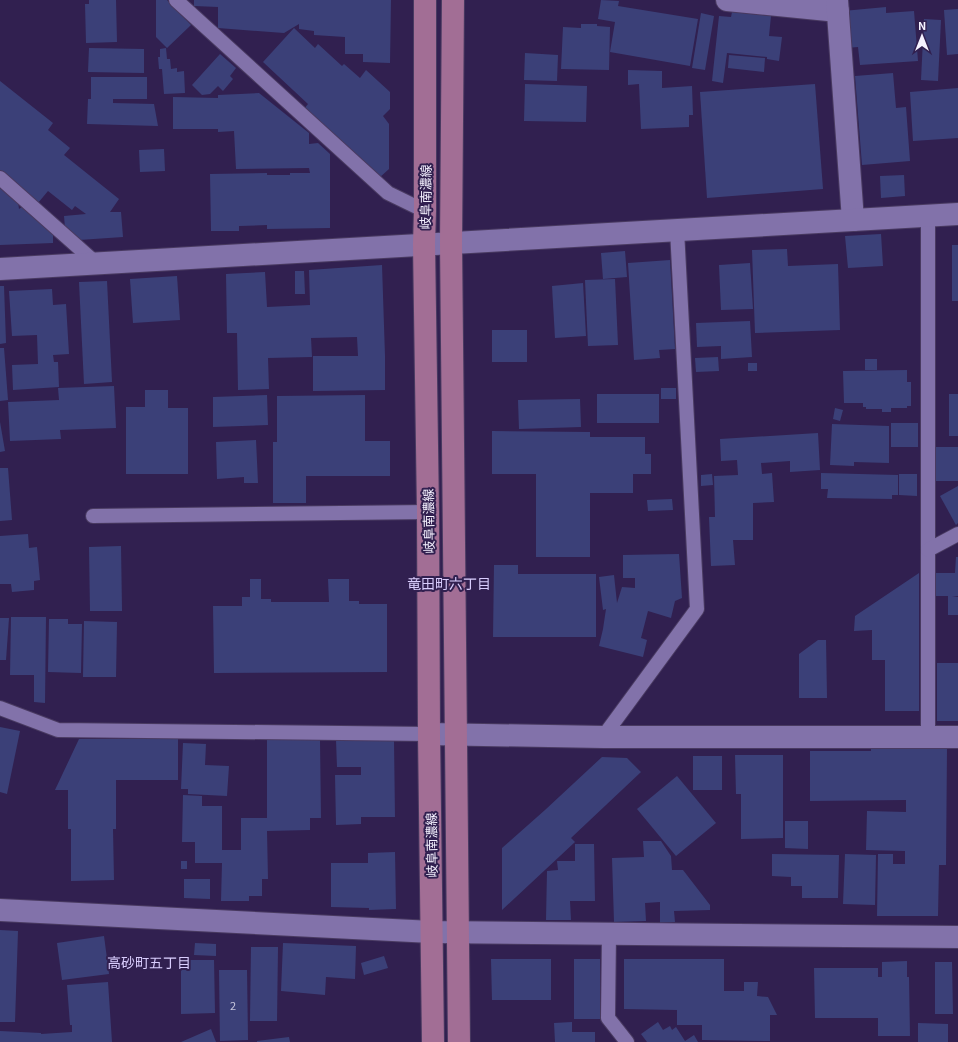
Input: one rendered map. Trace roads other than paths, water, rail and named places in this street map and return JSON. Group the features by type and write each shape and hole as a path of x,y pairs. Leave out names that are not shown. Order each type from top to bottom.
{"main road":[{"name":"岐阜南濃線","path":"425,0 424,244 433,1042"},
{"name":"岐阜南濃線","path":"453,0 451,243 459,1042"}],"street":[{"path":"727,0 838,5 853,220"},
{"path":"0,269 958,214"},
{"path":"429,734 603,737 958,737"},
{"path":"0,910 432,932 958,937"}],"lane":[{"path":"176,0 388,193 425,211"},
{"path":"0,178 97,264"},
{"path":"928,216 928,737"},
{"path":"603,737 697,609 677,230"},
{"path":"93,516 428,512"},
{"path":"928,550 958,534"},
{"path":"0,708 58,730 429,734"},
{"path":"609,934 608,1018 627,1042"}],"district":[{"name":"竜田町六丁目","path":"449,583"},
{"name":"高砂町五丁目","path":"149,962"}]}
